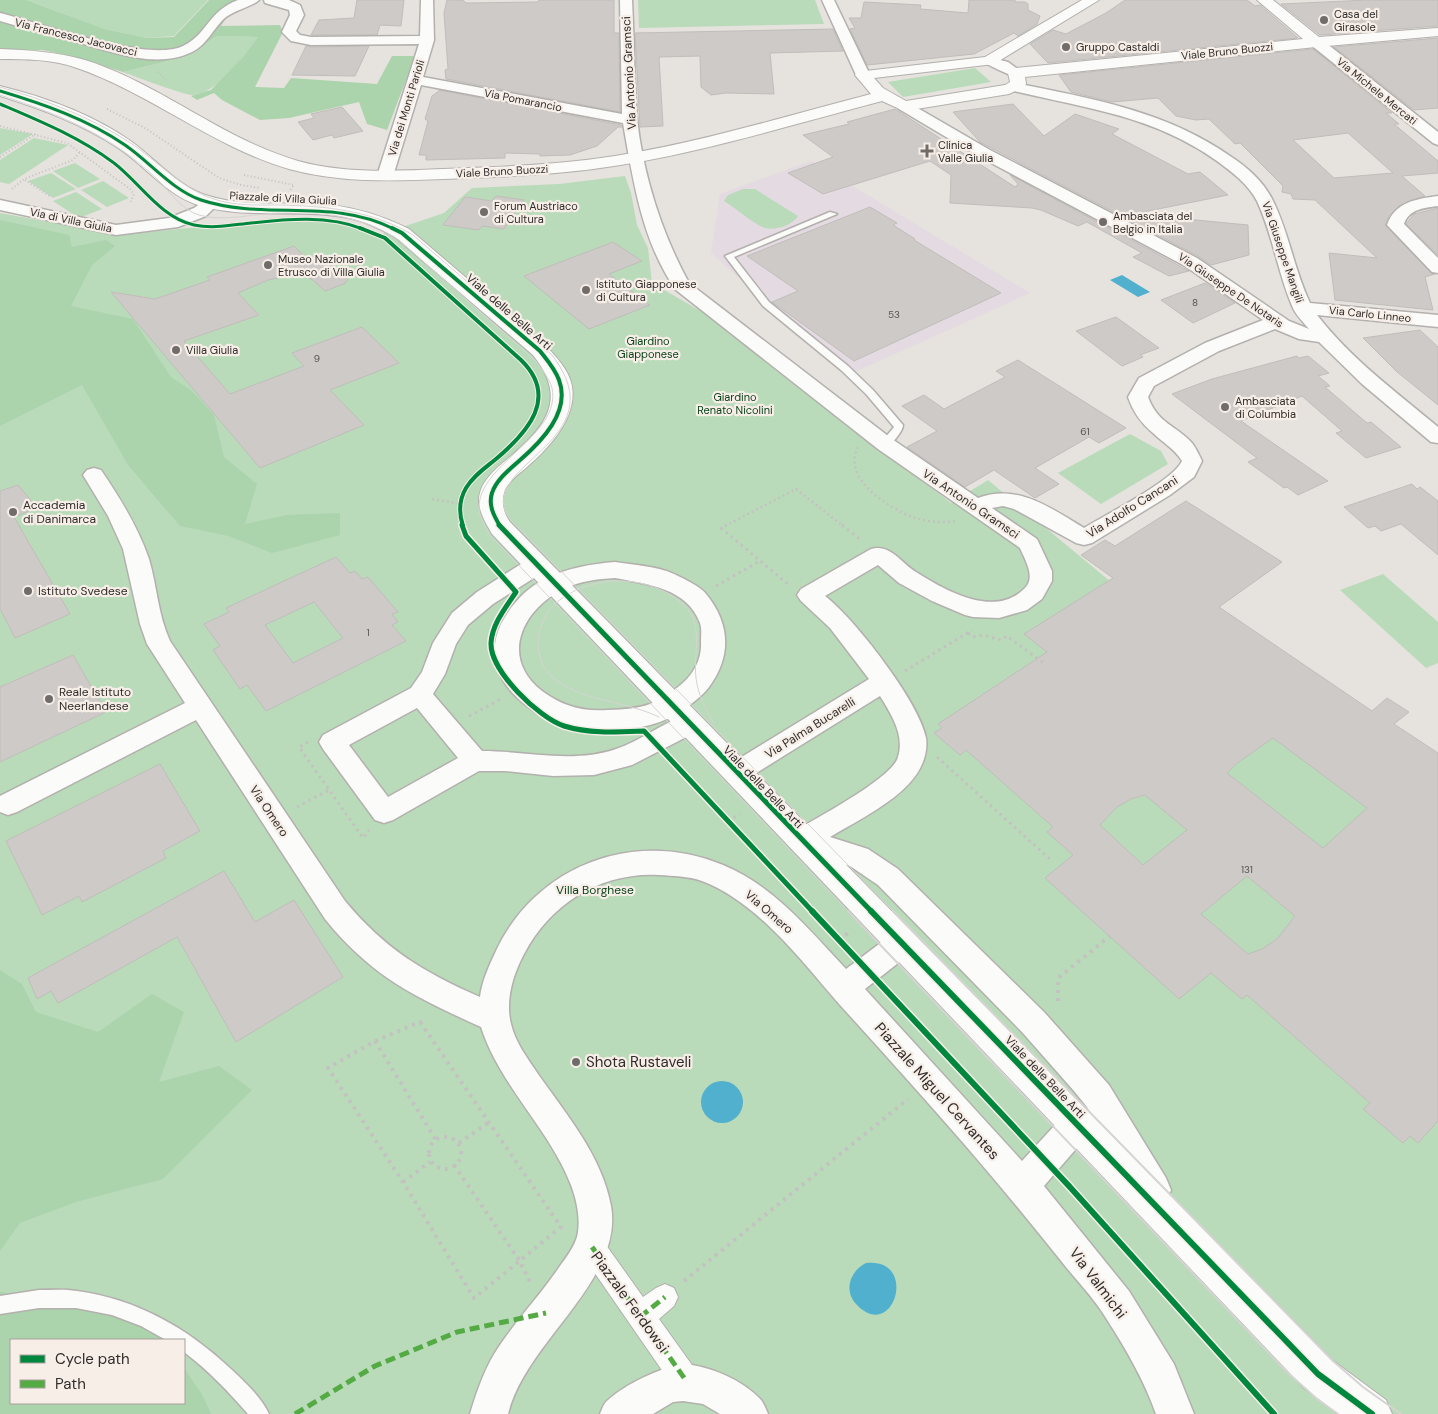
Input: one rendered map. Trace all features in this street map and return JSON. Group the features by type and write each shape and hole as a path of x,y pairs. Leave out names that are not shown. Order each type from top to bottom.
{"street":[{"name":"Via Francesco Jacovacci","path":"0,17 124,51 161,54 190,48 199,41 224,12 238,4 254,0"},
{"path":"270,0 285,3 295,8 297,15 290,32 296,38 319,41 392,41 427,34"},
{"name":"Via dei Monti Parioli","path":"385,176 416,80 427,34 427,0"},
{"name":"Via Antonio Gramsci","path":"626,0 630,120 636,158 658,238 682,286 879,439 1029,544 1042,571 1041,581 1034,593 1019,604 999,610 973,609 940,595 907,577 879,554"},
{"path":"828,0 854,60 863,75 874,88 904,106"},
{"path":"863,75 989,61 1092,0"},
{"path":"1266,0 1316,42"},
{"name":"Viale Bruno Buozzi","path":"904,106 1015,80 1316,42 1438,32"},
{"name":"Via Michele Mercati","path":"1316,42 1438,140"},
{"name":"Viale Bruno Buozzi","path":"0,54 36,54 70,60 101,70 266,157 314,170 385,176 519,171 636,158 674,150 884,95"},
{"name":"Via Giuseppe Mangili","path":"989,61 1003,65 1015,80 1145,117 1182,132 1218,154 1251,182 1265,199 1288,274 1302,308 1324,336 1364,375 1438,437"},
{"name":"Viale Bruno Buozzi","path":"0,63 27,62 44,64 130,86"},
{"name":"Via Pomarancio","path":"416,80 630,120"},
{"path":"0,91 141,142 183,170"},
{"name":"Via Giuseppe De Notaris","path":"904,106 984,153 1191,262 1276,322 1298,332 1324,336"},
{"path":"88,124 124,145 205,208"},
{"path":"199,180 223,194 260,208"},
{"path":"1438,201 1410,206 1404,210 1394,225 1438,268"},
{"name":"Via di Villa Giulia","path":"0,205 116,230 168,224 205,208"},
{"name":"Piazzale di Villa Giulia","path":"205,208 338,210 382,222"},
{"name":"Viale delle Belle Arti","path":"382,222 402,233 531,343 551,363 558,376 564,399 557,417 540,440 498,481 492,496 492,510 496,521 510,538 736,774 1318,1374 1372,1414"},
{"name":"Via Carlo Linneo","path":"1302,308 1438,321"},
{"name":"Via Adolfo Cancani","path":"979,508 987,502 1004,499 1026,506 1084,538 1108,524 1187,472 1192,461 1184,447 1160,429 1143,411 1138,397 1146,382 1212,348 1276,322"},
{"name":"Via Omero","path":"94,475 129,534 138,562 152,629 167,658 334,910 348,928 389,965 418,984 494,1018"},
{"path":"802,841 891,784 907,768 911,758 913,737 898,704 895,680 829,612 809,595 879,554"},
{"path":"537,565 495,590 475,605 460,620 445,643 433,674 420,695 332,742 384,812 475,761 504,760 553,766 594,765 623,758 680,715 707,673 714,653 716,643 712,623 703,606 686,589 646,572 615,570 584,573 555,584 536,595 514,620 506,655 509,667 522,689 544,707 557,713 590,721 624,722 654,714 680,715"},
{"name":"Via Palma Bucarelli","path":"736,774 895,680"},
{"path":"420,695 475,761"},
{"path":"8,804 199,707"},
{"name":"Viale delle Belle Arti","path":"802,841 849,854 866,861 882,872 1033,1022 1098,1096 1176,1226"},
{"name":"Via Omero","path":"592,1247 596,1223 586,1180 569,1147 520,1075 504,1046 494,1018 495,995 505,964 514,943 532,917 563,888 580,878 602,869 657,862 680,865 711,873 736,885 760,901 783,921 844,988"},
{"path":"844,988 901,944"},
{"name":"Piazzale Miguel Cervantes","path":"844,988 1022,1186"},
{"path":"1022,1186 1077,1124"},
{"name":"Via Valmichi","path":"1022,1186 1117,1303 1161,1377 1175,1414"},
{"name":"Piazzale Ferdowsi","path":"489,1414 495,1390 514,1358 592,1247 687,1382"},
{"path":"640,1317 665,1297"},
{"path":"1318,1374 1346,1414"},
{"path":"619,1414 673,1384 687,1382 714,1389 737,1403 749,1414"}],"lane":[{"path":"833,214 729,256 747,278 761,300 771,310 836,360 874,396 899,427 879,439"},
{"path":"0,1306 18,1301 62,1298 109,1305 158,1324 182,1339"},
{"path":"185,1341 196,1348 231,1381 260,1414"}],"path":[{"path":"156,70 168,82"},
{"path":"0,126 67,143 81,151 130,188 134,194 130,203"},
{"path":"0,157 37,134"},
{"path":"6,189 11,190 24,179 73,160 81,151"},
{"path":"244,175 294,185"},
{"path":"24,179 53,198"},
{"path":"879,439 864,438 855,452 854,469 866,487 878,499 906,514 943,523 956,522 979,508"},
{"path":"809,595 795,591 721,528 796,489 879,554"},
{"path":"432,499 461,501 461,511"},
{"path":"696,598 760,560"},
{"path":"895,680 908,669 968,633 973,637 983,635 1001,640 1007,636 1045,664"},
{"path":"448,728 509,695"},
{"path":"299,747 363,838"},
{"path":"931,752 1052,861"},
{"path":"274,818 330,790"},
{"path":"721,814 734,828"},
{"path":"728,821 740,814"},
{"path":"839,940 852,931"},
{"path":"832,933 845,947"},
{"path":"1058,1001 1058,978 1110,936"},
{"path":"420,1022 561,1227 474,1298 328,1068 376,1042 420,1022"},
{"path":"376,1042 436,1140"},
{"path":"665,1297 912,1095"},
{"path":"459,1143 488,1123"},
{"path":"447,1136 459,1143 461,1152 454,1165 449,1168 438,1169 430,1162 428,1153 432,1143 436,1140 447,1136"},
{"path":"402,1182 430,1162"},
{"path":"454,1165 519,1260"}],"shaded area":[{"path":"811,161 1030,293 848,375 711,253 720,194"}],"green space":[{"path":"0,0 26,0 105,29 147,38 174,37 209,0 242,0 231,9 221,26 280,25 283,32 255,87 284,88 291,78 377,84 392,56 415,56 387,130 367,124 359,102 289,118 260,120 222,100 214,93 197,100 191,96 211,90 243,57 258,37 217,36 184,57 123,72 43,50 0,51 0,19 8,15 0,12"},
{"path":"26,0 208,0 174,36 147,38 105,29"},
{"path":"638,0 815,0 824,24 639,28"},
{"path":"217,36 258,37 221,81 202,93 189,94 123,72 184,57"},
{"path":"975,68 991,82 903,97 888,82"},
{"path":"0,128 33,134 0,155"},
{"path":"34,138 68,145 9,184 0,182 0,160"},
{"path":"75,163 100,179 78,188 53,171"},
{"path":"51,173 76,189 53,198 28,181"},
{"name":"Villa Borghese","path":"625,176 631,193 637,225 648,248 652,283 704,313 951,503 988,480 1117,587 1438,813 1438,1414 0,1414 0,213 119,235 272,218 305,217 348,222 382,234 444,213 472,188 559,184"},
{"path":"103,181 129,198 107,207 81,190"},
{"path":"743,189 755,189 798,216 788,225 779,228 769,229 760,226 724,201 728,195"},
{"path":"76,192 102,209 79,218 53,201"},
{"path":"0,220 69,235 72,247 106,240 115,246 92,265 71,306 133,319 171,377 192,391 214,415 224,457 257,484 245,524 287,515 340,513 340,535 272,553 228,536 180,526 128,465 82,385 0,426"},
{"path":"1130,434 1161,451 1168,464 1101,504 1058,473"},
{"path":"1383,574 1438,622 1438,663 1426,668 1340,590"},
{"path":"0,970 22,984 36,1012 98,1032 152,994 184,1012 159,1082 219,1066 252,1090 163,1179 76,1202 20,1223 0,1251"},
{"path":"0,1292 41,1298 151,1320 164,1339 10,1339 10,1404 185,1404 185,1369 203,1396 211,1414 0,1414"}],"water":[{"path":"1122,275 1150,292 1138,297 1110,280"},
{"path":"726,1081 734,1084 740,1090 743,1102 740,1114 734,1120 718,1123 710,1120 704,1114 701,1098 704,1090 710,1084"},
{"path":"866,1263 882,1265 892,1272 896,1284 895,1296 890,1307 881,1314 870,1314 857,1305 850,1294 849,1288 852,1276"}],"building":[{"path":"357,0 404,0 401,26 380,25 377,35 311,35 319,20 354,18"},
{"path":"447,0 463,0 466,3 538,2 539,0 614,0 614,33 619,33 620,112 446,79 445,70 448,69 444,13"},
{"path":"969,0 1015,0 1015,2 1025,2 1028,4 1028,10 1040,16 1037,24 1018,36 1014,33 974,54 867,65 850,29 855,28 849,18 861,18 864,2 921,5 920,9 968,13"},
{"path":"1125,0 1247,0 1255,6 1260,5 1298,38 1048,63 1030,44 1053,30 1066,34 1106,13"},
{"path":"1368,0 1438,0 1438,26 1320,35 1281,4"},
{"path":"833,29 843,51 770,53 774,94 726,93 711,95 701,87 700,56 659,57 663,126 640,127 635,33"},
{"path":"1438,38 1438,108 1414,110 1334,47"},
{"path":"306,46 369,46 355,76 292,75"},
{"path":"1313,49 1392,113 1386,113 1399,124 1394,124 1438,161 1438,173 1402,176 1425,196 1400,205 1389,216 1385,225 1431,273 1435,274 1425,277 1433,310 1335,300 1329,253 1377,258 1315,200 1293,199 1291,194 1282,192 1283,186 1240,143 1235,144 1209,119 1196,120 1176,116 1158,98 1112,102 1071,92 1059,75","holes":["1348,133 1393,173 1334,178 1293,140"]},
{"path":"440,90 621,125 622,127 618,127 597,146 570,155 540,156 540,154 505,153 505,158 426,160 426,155 419,155 428,121 425,119 432,96"},
{"path":"1013,104 1044,136 1075,114 1119,129 1112,134 1188,174 1200,172 1228,195 1133,214 1248,225 1249,255 1211,265 1198,256 980,142 953,112"},
{"path":"342,107 363,131 334,138 332,135 313,140 298,122 314,118 311,114"},
{"path":"895,109 1015,187 1018,184 1010,175 1189,271 1169,276 1133,257 1142,253 1087,222 1078,226 1032,208 950,203 951,175 930,161 823,194 788,173 833,157 803,135 849,124 847,122"},
{"name":"Forum Austriaco di Cultura","path":"496,196 524,200 504,229 482,226 479,230 443,225 465,197 492,201"},
{"path":"870,207 897,223 893,225 914,240 1001,293 854,361 772,302 798,291 747,256"},
{"path":"1438,208 1438,255 1406,224 1414,214"},
{"name":"Istituto Giapponese di Cultura","path":"613,242 642,261 609,274 650,305 589,329 524,276"},
{"path":"294,246 307,259 320,254 348,280 346,283 325,291 313,280 306,277 287,276 268,280 238,293 259,315 184,341 230,394 304,366 292,353 362,327 399,363 330,390 364,425 260,468 111,292 155,299 210,280 207,277"},
{"path":"1205,283 1235,303 1193,323 1161,300"},
{"path":"1116,317 1159,348 1140,355 1143,357 1122,366 1076,331"},
{"path":"1420,330 1438,347 1438,405 1396,371 1363,338"},
{"path":"1297,356 1299,358 1308,356 1329,373 1318,376 1330,386 1325,387 1367,423 1371,422 1401,447 1366,458 1336,433 1342,431 1302,396 1241,421 1328,481 1298,495 1287,487 1284,488 1248,462 1257,458 1172,394 1212,379"},
{"path":"1018,360 1126,428 1099,443 1089,437 1035,468 1059,484 1035,498 994,470 965,487 907,447 937,431 902,406 924,395 944,409 1005,377 996,371"},
{"path":"1412,484 1417,489 1420,487 1438,501 1438,555 1401,524 1381,531 1375,526 1368,528 1344,507"},
{"name":"Istituto Svedese","path":"18,485 37,508 14,517 70,614 15,638 0,609 0,491"},
{"path":"1186,501 1282,562 1219,607 1372,711 1387,698 1409,712 1394,724 1438,753 1438,1121 1418,1143 1410,1136 1403,1143 1363,1109 1370,1103 1247,995 1242,999 1211,973 1179,999 1045,878 1073,855 1047,832 1053,827 966,750 960,755 934,733 942,728 938,724 1047,652 1024,634 1113,578 1081,555 1105,540 1115,546","holes":["1273,738 1367,808 1323,848 1227,773 1236,764","1145,795 1187,830 1143,865 1100,825 1117,807 1131,799","1247,876 1295,916 1277,939 1262,949 1248,954 1201,914"]},
{"path":"336,557 350,573 355,571 362,579 368,577 398,612 392,614 398,622 392,625 406,641 266,711 247,685 240,689 213,650 220,646 204,624 229,612 226,608","holes":["314,602 343,638 293,663 265,625"]},
{"name":"Reale Istituto Neerlandese","path":"73,655 106,712 0,762 0,687"},
{"path":"160,764 200,831 163,851 166,858 82,902 79,896 42,915 6,841"},
{"path":"224,871 255,922 294,900 343,977 236,1042 177,937 58,1003 51,991 37,999 28,978"}],"tram line":[{"path":"0,87 50,103 98,124 129,142 180,181 214,199 245,205 331,208 364,215 397,227 413,235 552,355 568,385 569,409 559,430 511,481 504,498 508,517 579,590"},
{"path":"0,95 51,113 100,136 130,156 193,213 207,217 223,218 282,213 317,213 351,219 383,231 399,240 536,361 551,385 552,405 545,421 533,436 491,478 482,493 479,512 489,534 556,604"},
{"path":"579,590 607,582 624,581 640,583 671,595 684,605 694,621 696,630 695,669 698,690 714,723"},
{"path":"556,604 579,590"},
{"path":"579,590 894,912"},
{"path":"556,604 849,912"},
{"path":"556,604 545,616 538,639 541,661 547,672 556,680 580,693 659,717"},
{"path":"848,911 1287,1372 1316,1398 1338,1414"},
{"path":"893,911 1333,1361 1363,1387 1401,1414"}],"marked path":[{"path":"592,1247 687,1382"},
{"path":"640,1317 665,1297"},
{"path":"295,1414 375,1366 457,1332 546,1313"}],"cycle path":[{"path":"0,91 49,107 81,120 111,136 183,191 202,200 227,206 329,211 354,214 379,221 402,233 540,351 553,366 560,381 562,394 560,408 547,433 494,487 491,506 501,528 1318,1374 1372,1414"},
{"path":"0,104 59,129 91,148 115,164 168,213 193,225 216,227 284,219 317,220 353,225 385,238 528,367 539,387 536,411 530,422 513,443 469,483 462,496 460,509 466,536 516,592 505,608 493,633 491,644 498,667 532,706 553,722 586,731 644,731 1069,1186 1274,1414"}],"place":[{"name":"Casa del Girasole","path":"1324,20"},
{"name":"Gruppo Castaldi","path":"1066,47"},
{"name":"Clinica Valle Giulia","path":"927,151"},
{"name":"Forum Austriaco di Cultura","path":"484,212"},
{"name":"Ambasciata del Belgio in Italia","path":"1103,222"},
{"name":"Museo Nazionale Etrusco di Villa Giulia","path":"268,265"},
{"name":"Istituto Giapponese di Cultura","path":"586,290"},
{"name":"Villa Giulia","path":"176,350"},
{"name":"Ambasciata di Columbia","path":"1225,407"},
{"name":"Accademia di Danimarca","path":"13,512"},
{"name":"Istituto Svedese","path":"28,591"},
{"name":"Reale Istituto Neerlandese","path":"49,699"},
{"name":"Shota Rustaveli","path":"576,1062"}],"park label":[{"name":"Giardino Giapponese","path":"648,347"},
{"name":"Giardino Renato Nicolini","path":"735,403"}]}
